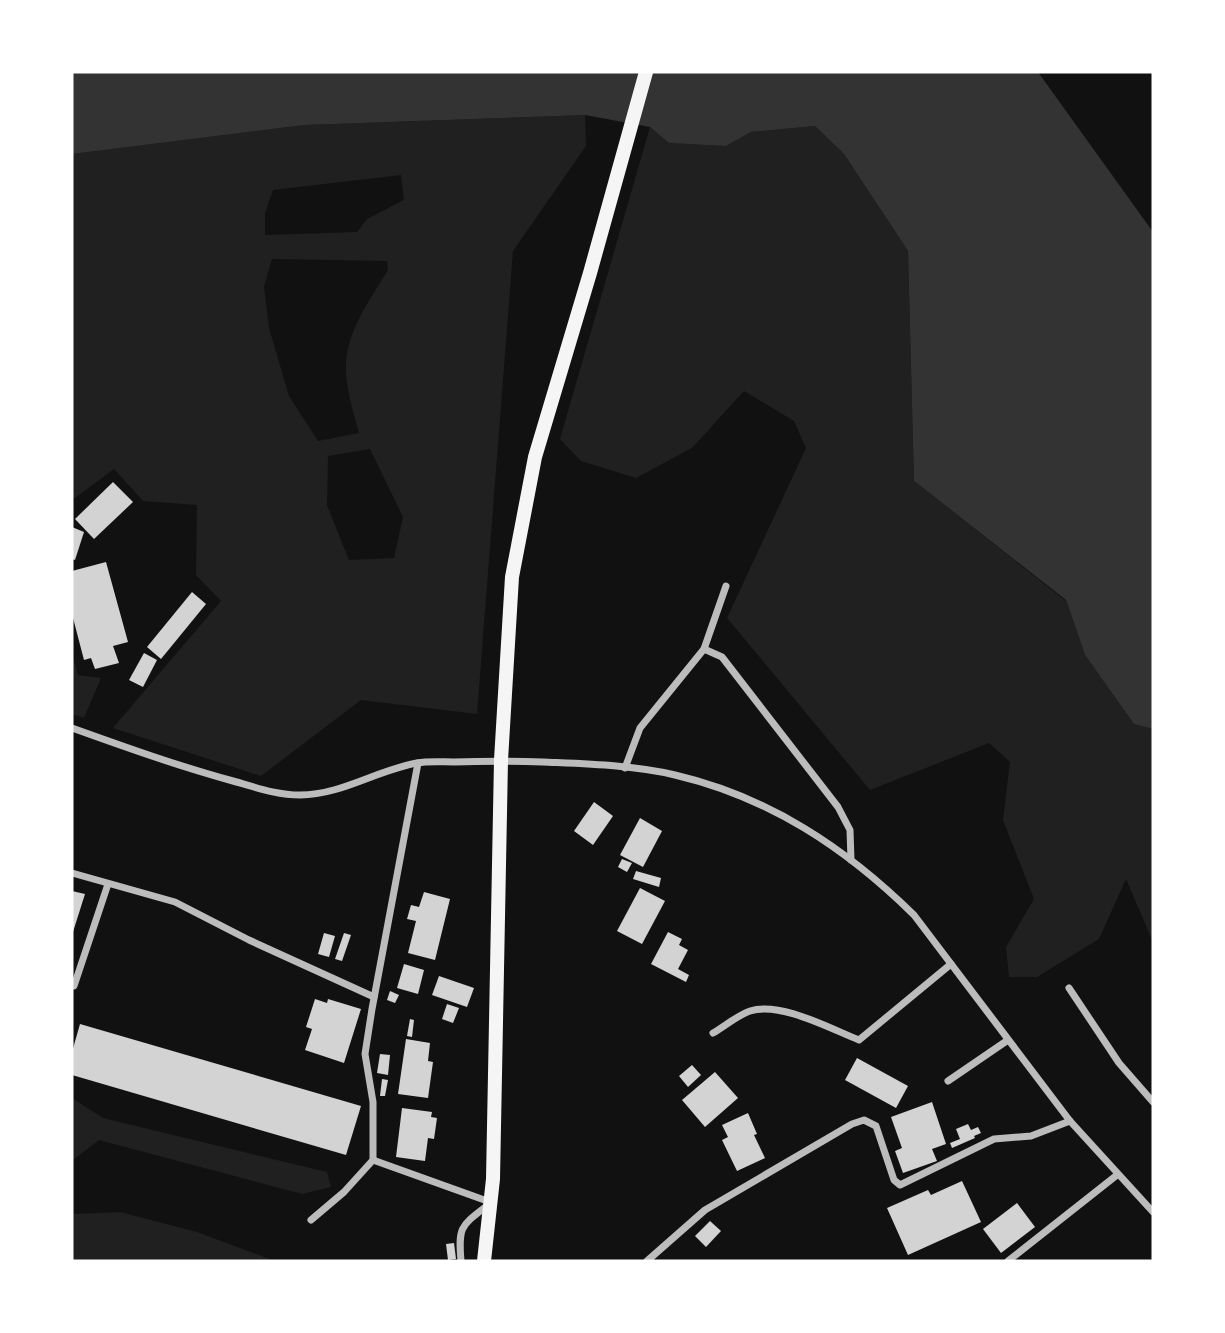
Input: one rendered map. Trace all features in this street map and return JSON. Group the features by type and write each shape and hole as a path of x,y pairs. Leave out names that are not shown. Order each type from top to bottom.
{"main road":[{"path":"484,1261 491,1202 496,1110 495,1022 501,760 512,577 535,457 646,72"}],"street":[{"path":"625,768 640,728 704,649 726,586"},
{"path":"704,649 722,657 838,807 850,830 851,860"},
{"path":"72,729 193,770 275,793 324,793 418,763 501,760 625,768 676,775 786,816 851,860 914,915 1070,1121 1153,1212"},
{"path":"311,1220 344,1192 373,1160 373,1102 365,1054 418,763"},
{"path":"72,873 174,902 249,940 374,997"},
{"path":"74,986 108,884"},
{"path":"713,1033 750,1011 764,1008 793,1014 859,1040 951,964"},
{"path":"1069,988 1119,1063 1153,1102"},
{"path":"948,1081 1009,1040"},
{"path":"647,1261 705,1210 852,1124 864,1120 876,1126 894,1180 900,1185 994,1139 1031,1136 1070,1121"},
{"path":"373,1160 491,1202"},
{"path":"1008,1261 1117,1175"},
{"path":"461,1261 460,1239 463,1227 470,1217 491,1202"}],"shaded area":[{"path":"72,72 1038,72 1153,232 1153,729 1134,724 1085,655 1066,600 914,481 908,251 844,154 815,126 751,132 726,146 669,143 650,127 585,115 304,125 72,154"},
{"path":"585,115 586,146 513,251 477,714 361,700 261,776 113,728 221,601 196,575 197,505 143,501 114,469 72,500 72,154 304,125","holes":["401,175 404,200 367,219 357,232 265,235 265,213 273,190","272,259 387,261 388,270 361,314 348,350 347,381 359,433 318,441 289,396 269,328 264,286","370,449 403,517 394,558 349,560 327,505 328,456"]},
{"path":"815,126 844,154 908,251 914,481 1066,601 1085,655 1134,724 1153,729 1153,942 1126,879 1099,939 1037,977 1009,977 1006,947 1034,899 1003,820 1010,762 989,743 870,790 727,618 806,448 794,421 744,391 692,448 636,478 581,461 560,439 650,127 669,143 726,146 751,132"},
{"path":"72,654 78,675 101,678 84,718 72,714"},
{"path":"72,1098 103,1118 327,1172 331,1187 302,1194 99,1140 72,1163"},
{"path":"72,1212 120,1212 197,1232 275,1261 72,1261"}],"building":[{"path":"113,482 133,502 94,539 75,519"},
{"path":"72,527 84,532 75,560 72,559"},
{"path":"106,562 128,642 113,646 119,663 95,669 91,658 84,660 72,614 72,571"},
{"path":"192,592 206,604 161,659 147,647"},
{"path":"144,653 157,660 143,687 129,680"},
{"path":"594,802 613,816 593,845 574,831"},
{"path":"640,818 662,831 643,867 620,855"},
{"path":"622,859 632,863 627,872 618,867"},
{"path":"636,871 661,878 659,887 633,879"},
{"path":"640,888 665,901 642,944 617,931"},
{"path":"72,891 85,894 72,935"},
{"path":"424,892 450,899 435,960 408,953 416,921 407,919 411,905 419,907"},
{"path":"668,932 682,939 679,945 688,950 678,969 689,975 686,982 651,964"},
{"path":"324,933 335,936 329,957 318,954"},
{"path":"344,933 351,935 342,961 335,959"},
{"path":"404,964 424,970 418,994 397,988"},
{"path":"439,976 474,988 467,1007 432,995"},
{"path":"390,991 399,995 395,1003 387,1000"},
{"path":"315,999 327,1003 328,999 361,1009 344,1063 305,1050 312,1029 306,1027"},
{"path":"447,1004 459,1008 453,1023 442,1019"},
{"path":"410,1019 414,1020 412,1037 407,1036"},
{"path":"80,1024 361,1106 346,1155 72,1075 72,1052"},
{"path":"406,1039 430,1043 428,1061 433,1062 428,1098 398,1094"},
{"path":"380,1054 390,1055 388,1075 377,1073"},
{"path":"857,1058 908,1086 896,1108 845,1080"},
{"path":"692,1065 701,1075 688,1087 679,1076"},
{"path":"715,1072 738,1098 705,1127 682,1100"},
{"path":"382,1079 388,1080 385,1096 380,1096"},
{"path":"932,1102 946,1144 932,1149 937,1161 903,1173 895,1151 902,1148 891,1117"},
{"path":"402,1108 432,1112 431,1117 437,1118 434,1139 428,1138 425,1161 396,1157"},
{"path":"748,1113 757,1134 754,1135 765,1158 737,1171 722,1140 728,1137 722,1125"},
{"path":"968,1124 971,1130 978,1127 981,1133 952,1148 950,1143 960,1139 956,1129"},
{"path":"962,1181 981,1222 908,1255 887,1208 928,1190 931,1195"},
{"path":"1017,1203 1035,1227 1001,1253 983,1229"},
{"path":"710,1221 721,1231 706,1247 695,1236"},
{"path":"454,1243 456,1259 448,1260 446,1244"}]}
